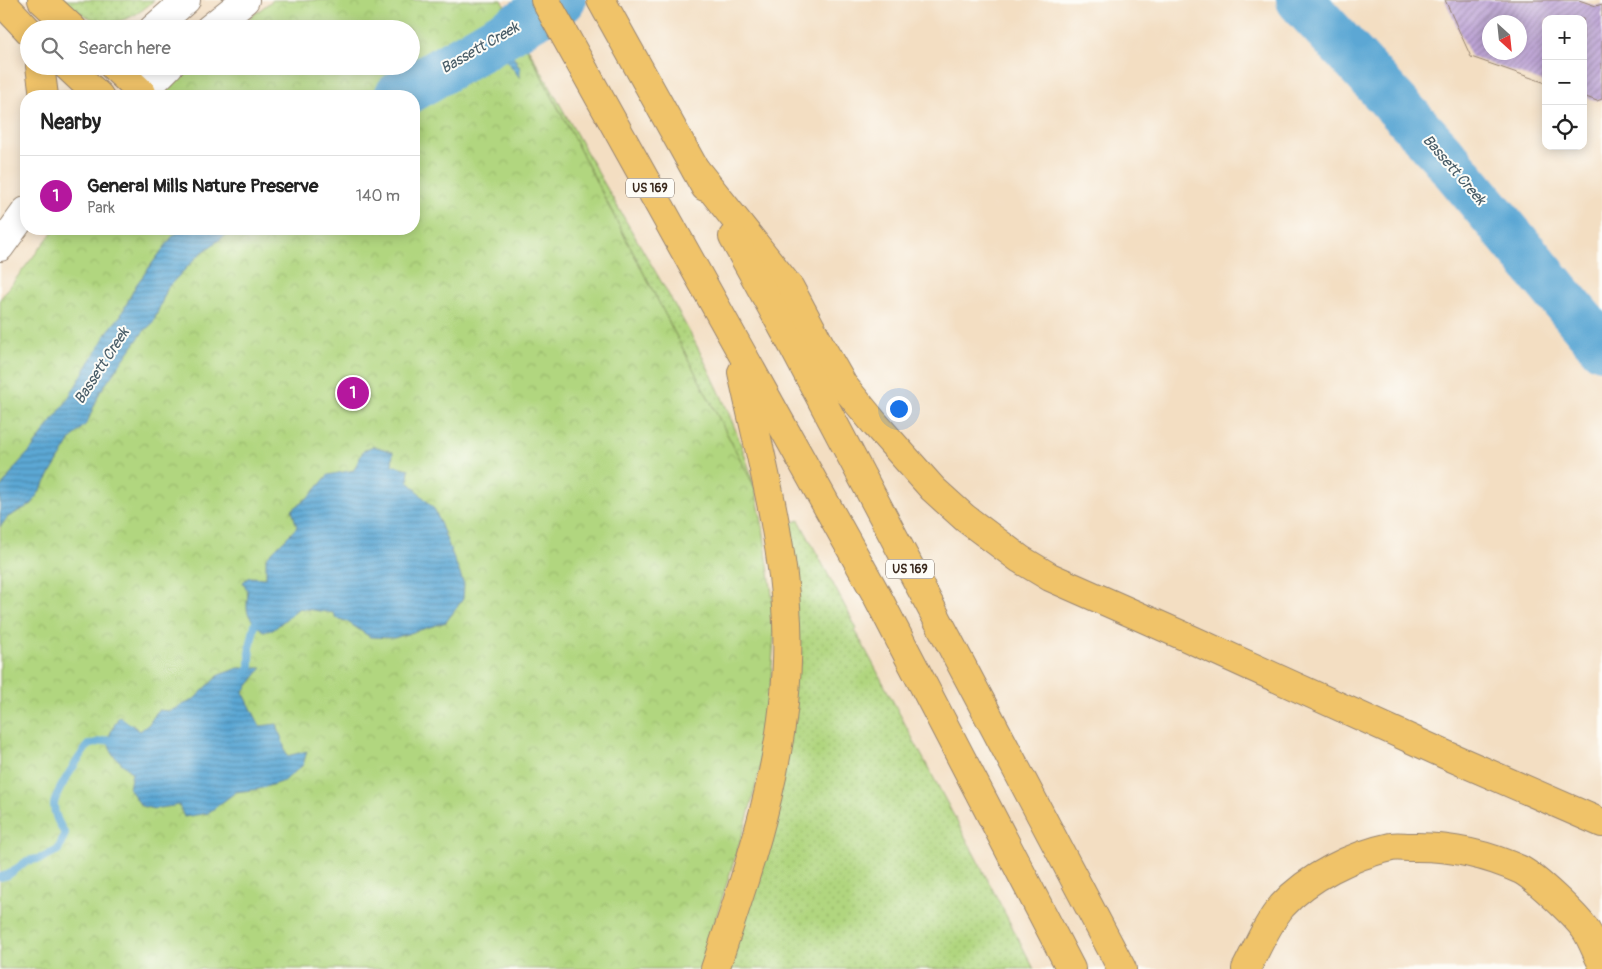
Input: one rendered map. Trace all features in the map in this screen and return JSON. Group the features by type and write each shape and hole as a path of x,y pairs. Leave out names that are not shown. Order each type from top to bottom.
{"highway":[{"path":"0,0 20,21"},
{"path":"42,0 63,20"},
{"name":"US 169","path":"546,0 876,594 1072,969"},
{"name":"US 169","path":"603,4 793,346 1122,969"},
{"path":"41,75 43,90"},
{"path":"75,75 89,90"},
{"path":"122,75 136,90"},
{"path":"696,170 790,288 843,385 876,425 933,489 965,518 1020,559 1050,577 1602,823"},
{"path":"716,969 771,789 779,745 787,676 787,622 781,552 736,344"},
{"path":"1246,969 1282,907 1304,886 1329,870 1392,847 1454,849 1485,857 1522,871 1547,891 1584,929 1602,963"}],"street":[{"path":"163,20 186,0"},
{"path":"219,20 245,0"},
{"path":"98,90 109,75"},
{"path":"145,90 160,75"},
{"path":"0,247 20,219"}],"green space":[{"path":"64,0 154,0 143,10 121,20 98,20 75,10"},
{"path":"273,0 502,0 755,488 763,527 774,610 774,638 768,720 760,769 748,816 700,969 0,969 0,299 50,235 420,235 420,90 169,90 184,75 420,75 420,20 247,20"},
{"path":"519,32 676,307 712,376 743,449 755,488"},
{"path":"799,520 1034,969 725,969 766,844 788,525"}],"water":[{"path":"495,20 507,20 518,42 512,54 520,68 520,78 507,61 495,58 478,60 420,96 420,90 381,90 396,83 406,75 420,75 420,64 446,43 456,44 471,33 489,28"},
{"path":"174,235 226,235 200,254 168,287 153,323 143,332 100,392 87,423 72,438 32,504 8,517 0,527 0,488 66,402 108,331 121,315 136,285"},
{"path":"373,446 393,452 392,465 409,469 408,481 435,510 464,584 463,599 446,622 394,638 370,637 346,621 336,618 333,613 299,608 273,630 263,631 248,613 247,592 243,582 249,577 266,578 266,558 297,527 292,510 311,495 328,475 354,470 363,451"},
{"path":"238,668 262,668 243,692 260,726 277,724 287,756 307,751 303,765 284,781 259,789 236,792 208,813 184,817 179,805 154,809 141,806 129,788 132,773 113,755 107,740 119,716 140,731 149,724 158,710 170,711 193,700 219,675"}],"building":[{"path":"1445,0 1579,0 1596,6 1602,4 1602,99 1597,101 1587,97 1587,15 1542,15 1542,82 1471,57"}],"waterway":[{"name":"Bassett Creek","path":"408,90 562,0"},
{"name":"Bassett Creek","path":"1300,0 1441,153 1602,346"},
{"path":"244,675 250,668 250,647 255,624"},
{"path":"0,877 8,875 27,861 42,858 58,850 65,834 56,817 54,805 63,784 88,745 107,740 116,742"}],"place":[{"name":"General Mills Nature Preserve","path":"353,393"}]}
